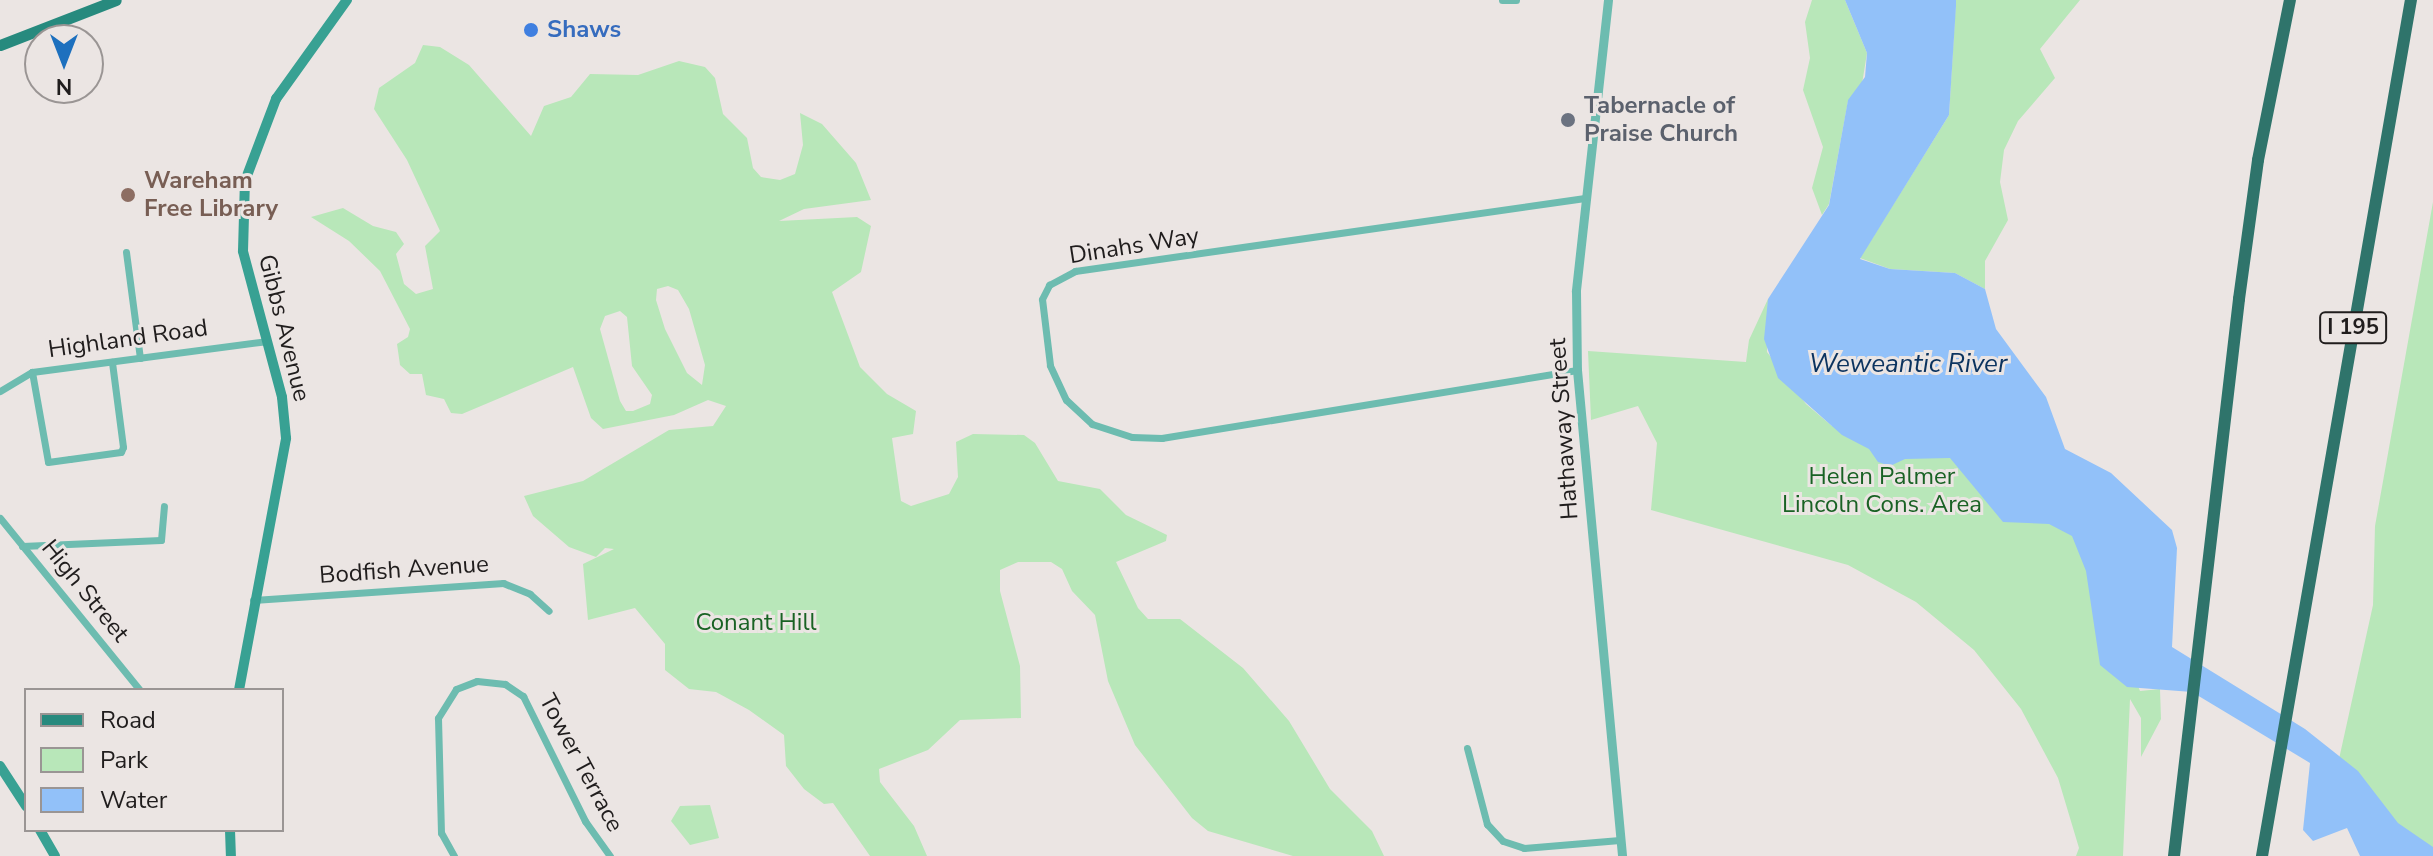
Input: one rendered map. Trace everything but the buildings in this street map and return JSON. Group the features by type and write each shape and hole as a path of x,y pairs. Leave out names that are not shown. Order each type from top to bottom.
{"highway":[{"path":"2174,856 2256,176 2290,0"},
{"name":"I 195","path":"2262,856 2411,0"}],"main road":[{"path":"0,45 116,0"},
{"name":"Gibbs Avenue","path":"239,688 253,600 286,438 282,397 243,251 248,166 276,99 347,0"},
{"path":"0,766 24,803"},
{"path":"41,832 55,856"},
{"path":"230,832 231,856"}],"street":[{"path":"1502,0 1516,0"},
{"name":"Hathaway Street","path":"1608,0 1576,291 1577,370 1622,856"},
{"name":"Dinahs Way","path":"1577,370 1175,436 1132,437 1092,424 1066,400 1050,365 1042,299 1049,285 1075,271 1585,198"},
{"path":"126,252 140,358"},
{"name":"Highland Road","path":"0,391 32,372 266,341"},
{"path":"32,372 48,462 121,452 123,447 112,362"},
{"path":"22,546 161,540 164,506"},
{"name":"High Street","path":"0,518 138,688"},
{"name":"Bodfish Avenue","path":"253,600 494,583 517,586 549,611"},
{"name":"Tower Terrace","path":"454,856 441,833 438,718 456,689 477,681 505,684 530,706 585,821 610,856"},
{"path":"1467,748 1487,824 1503,841 1524,848 1620,840"}],"green space":[{"path":"1812,0 1845,0 1867,53 1862,84 1848,101 1829,204 1822,215 1812,188 1823,147 1803,90 1810,58 1805,22"},
{"path":"1956,0 2080,0 2040,49 2055,78 2018,121 2004,150 2000,182 2008,220 1985,261 1985,289 1955,273 1890,269 1860,258 1949,115"},
{"name":"Conant Hill","path":"423,45 440,47 469,65 531,136 544,106 571,97 590,74 638,75 679,61 705,67 715,78 723,114 747,138 753,168 761,177 780,180 795,174 803,145 800,113 822,124 856,163 871,200 804,209 779,221 857,217 871,226 861,272 832,292 860,367 887,394 916,411 913,434 892,438 901,501 911,506 949,494 958,477 956,442 973,434 1024,435 1035,443 1058,481 1100,489 1126,515 1167,535 1166,541 1116,562 1138,608 1148,619 1180,619 1243,668 1289,721 1330,789 1372,831 1384,856 1293,856 1208,831 1192,818 1135,745 1108,681 1095,615 1072,591 1062,569 1051,562 1018,562 1000,570 1000,591 1020,666 1021,718 960,720 928,750 879,769 880,782 914,826 927,856 870,856 833,803 824,804 804,789 786,766 784,735 749,710 716,692 689,689 665,670 665,644 635,608 588,620 583,564 614,549 605,548 596,557 569,547 533,516 524,496 583,481 669,430 713,426 726,406 708,400 674,415 603,429 591,418 573,367 462,414 451,413 444,399 426,395 422,374 410,374 400,365 397,344 408,337 410,329 380,271 349,241 311,217 343,208 373,226 396,232 404,244 396,254 404,284 416,294 433,289 425,246 440,231 407,160 374,109 379,88 415,63","holes":["668,286 678,290 689,309 705,365 702,385 687,373 665,329 656,300 657,289","620,311 627,317 632,366 652,395 650,404 633,411 626,411 620,401 600,329 605,316"]},
{"path":"2433,202 2433,852 2326,818 2373,605 2375,526"},
{"name":"Helen Palmer Lincoln Cons. Area","path":"1768,299 1767,352 1806,404 1832,426 1843,396 2073,525 2140,691 2160,689 2161,719 2141,757 2141,718 2130,699 2123,856 2076,856 2079,848 2058,778 2021,709 1974,650 1916,602 1848,565 1651,510 1657,443 1638,406 1591,420 1588,351 1746,362 1749,340"},
{"path":"710,805 719,838 690,845 671,821 680,806"}],"water":[{"name":"Weweantic River","path":"1845,0 1956,0 1949,115 1860,259 1890,269 1955,273 1985,289 1996,329 2046,397 2065,449 2111,473 2172,530 2177,548 2172,647 2305,729 2358,771 2398,823 2433,847 2433,856 2360,856 2347,828 2313,841 2303,830 2310,763 2192,692 2127,687 2100,665 2086,571 2072,536 2049,524 2003,522 1950,458 1905,459 1890,466 1878,462 1869,449 1842,435 1778,378 1764,339 1768,299 1829,205 1848,100 1865,77 1867,53"}],"place":[{"name":"Shaws","path":"531,30"},
{"name":"Tabernacle of Praise Church","path":"1568,120"},
{"name":"Wareham Free Library","path":"128,195"}]}
